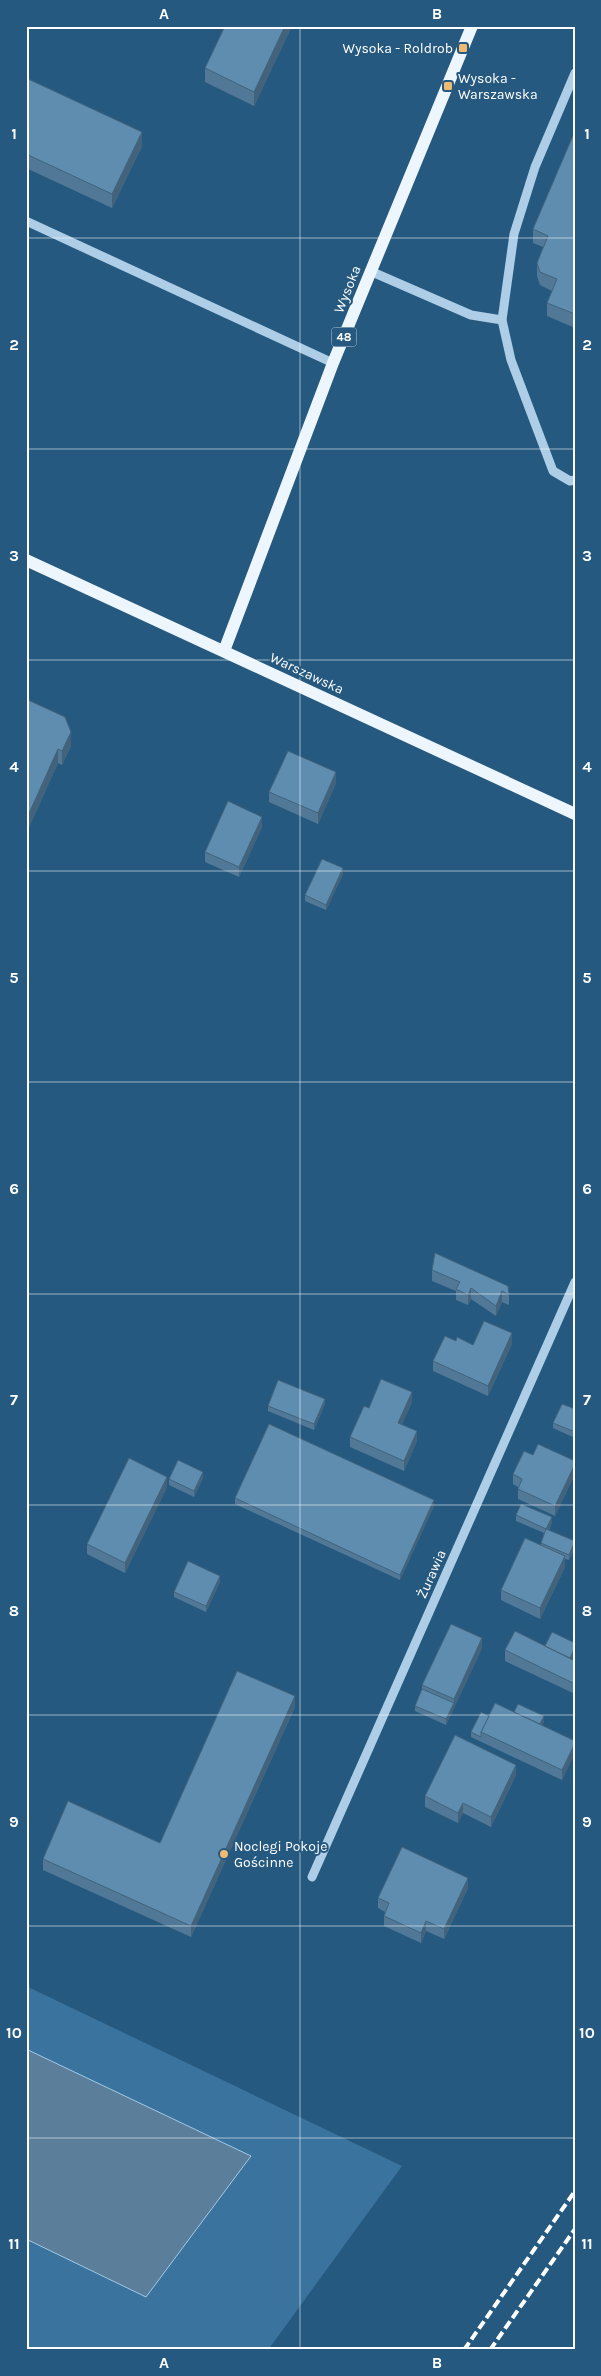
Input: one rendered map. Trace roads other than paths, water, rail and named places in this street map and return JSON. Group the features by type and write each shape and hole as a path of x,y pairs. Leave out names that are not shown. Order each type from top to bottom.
{"main road":[{"name":"Wysoka","path":"224,651 333,363 472,26"},
{"name":"Warszawska","path":"26,560 575,814"}],"street":[{"path":"575,73 534,167 514,234 502,320 510,360 554,471 570,480 575,480"},
{"path":"26,221 333,363"},
{"path":"370,272 471,315 502,320"},
{"name":"Żurawia","path":"312,1877 575,1282"}],"railway":[{"path":"464,2350 575,2191"},
{"path":"490,2350 575,2229"}],"place":[{"name":"Wysoka - Roldrob","path":"463,48"},
{"name":"Wysoka - Warszawska","path":"448,86"},
{"name":"Noclegi Pokoje Gościnne","path":"224,1854"}]}
